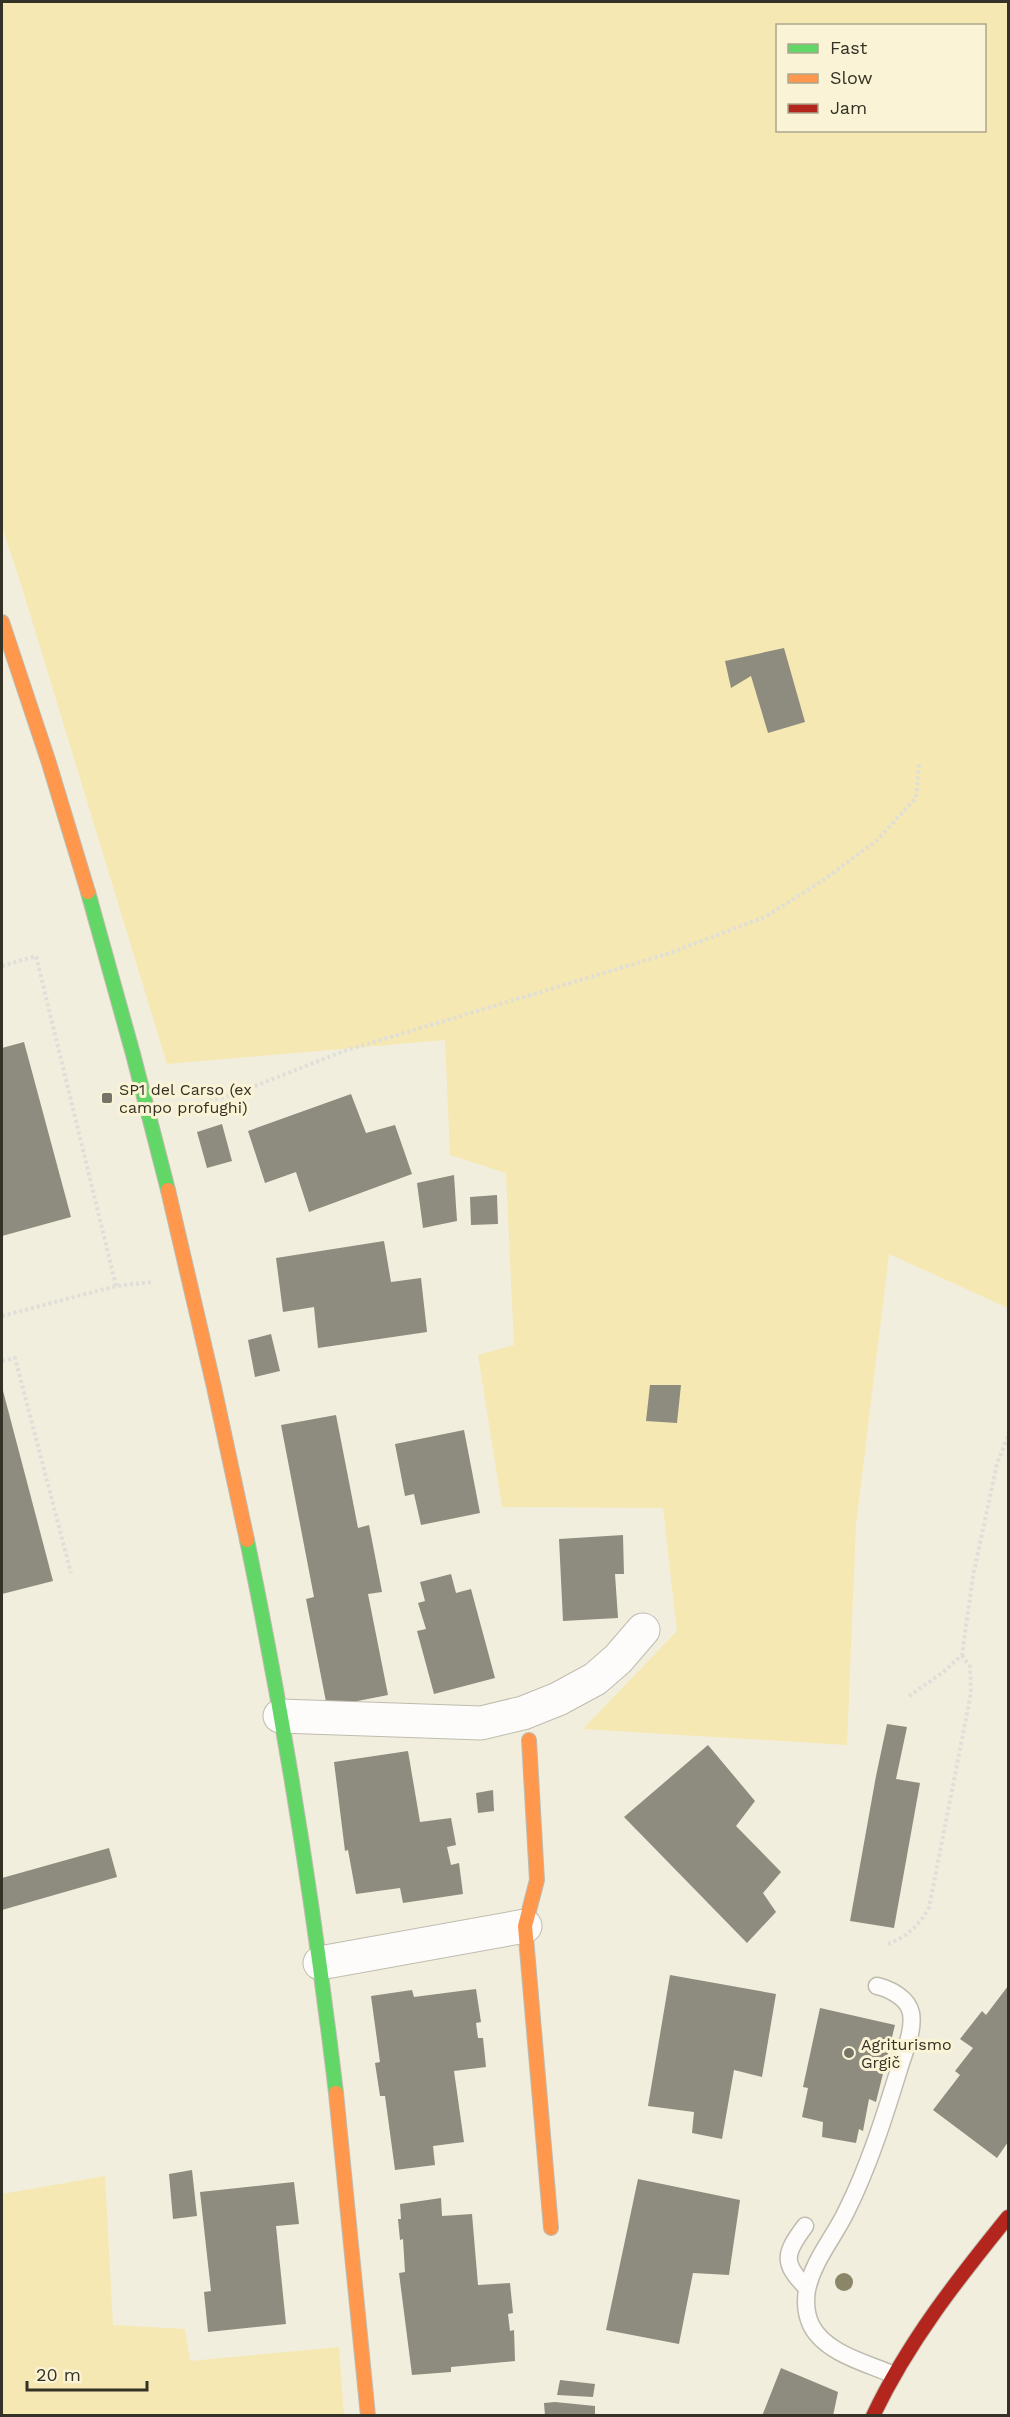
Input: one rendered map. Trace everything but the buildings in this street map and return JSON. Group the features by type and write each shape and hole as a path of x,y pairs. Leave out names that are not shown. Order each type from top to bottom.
{"main road":[{"path":"2,622 62,804 150,1116 228,1447 280,1716 320,1963 349,2195 368,2415"},
{"path":"529,1740 537,1880 525,1926 551,2228"},
{"path":"873,2415 892,2374 955,2283 1008,2217"}],"street":[{"path":"280,1716 469,1722 492,1720 523,1713 558,1699 595,1679 618,1659 643,1630"},
{"path":"320,1963 525,1926"}],"lane":[{"path":"877,1986 903,1999 911,2011 911,2028 888,2106 859,2184 846,2214 818,2262 807,2288 806,2307 812,2326 821,2339 835,2349 892,2374"},
{"path":"805,2226 788,2252 792,2270 807,2288"}],"path":[{"path":"150,1116 232,1095 344,1051 667,954 765,917 822,881 876,841 916,798 919,763"},
{"path":"2,966 36,956 116,1286"},
{"path":"2,1316 116,1286 148,1283 188,1273"},
{"path":"2,1361 15,1358 71,1573"},
{"path":"909,1695 942,1673 962,1655 974,1575 994,1476 1008,1436"},
{"path":"888,1944 904,1938 918,1926 929,1908 971,1693 970,1667 962,1655"}],"shaded area":[{"path":"2,2 1008,2 1008,1308 889,1254 856,1525 847,1745 583,1729 677,1631 663,1508 502,1507 478,1355 514,1345 506,1173 450,1155 445,1040 167,1064 2,527"},
{"path":"105,2176 113,2325 185,2329 190,2361 339,2347 344,2415 2,2415 2,2194"}],"traffic: fast":[{"path":"88,892 168,1190"},
{"path":"247,1540 298,1815 336,2093"}],"traffic: slow":[{"path":"2,622 48,760 88,892"},
{"path":"168,1190 247,1540"},
{"path":"529,1740 537,1880 525,1926 551,2228"},
{"path":"336,2093 368,2416"}],"traffic: jam":[{"path":"873,2416 934,2312 1008,2217"}],"place":[{"name":"SP1 del Carso (ex campo profughi)","path":"107,1098"},
{"name":"Agriturismo Grgič","path":"849,2053"}]}
